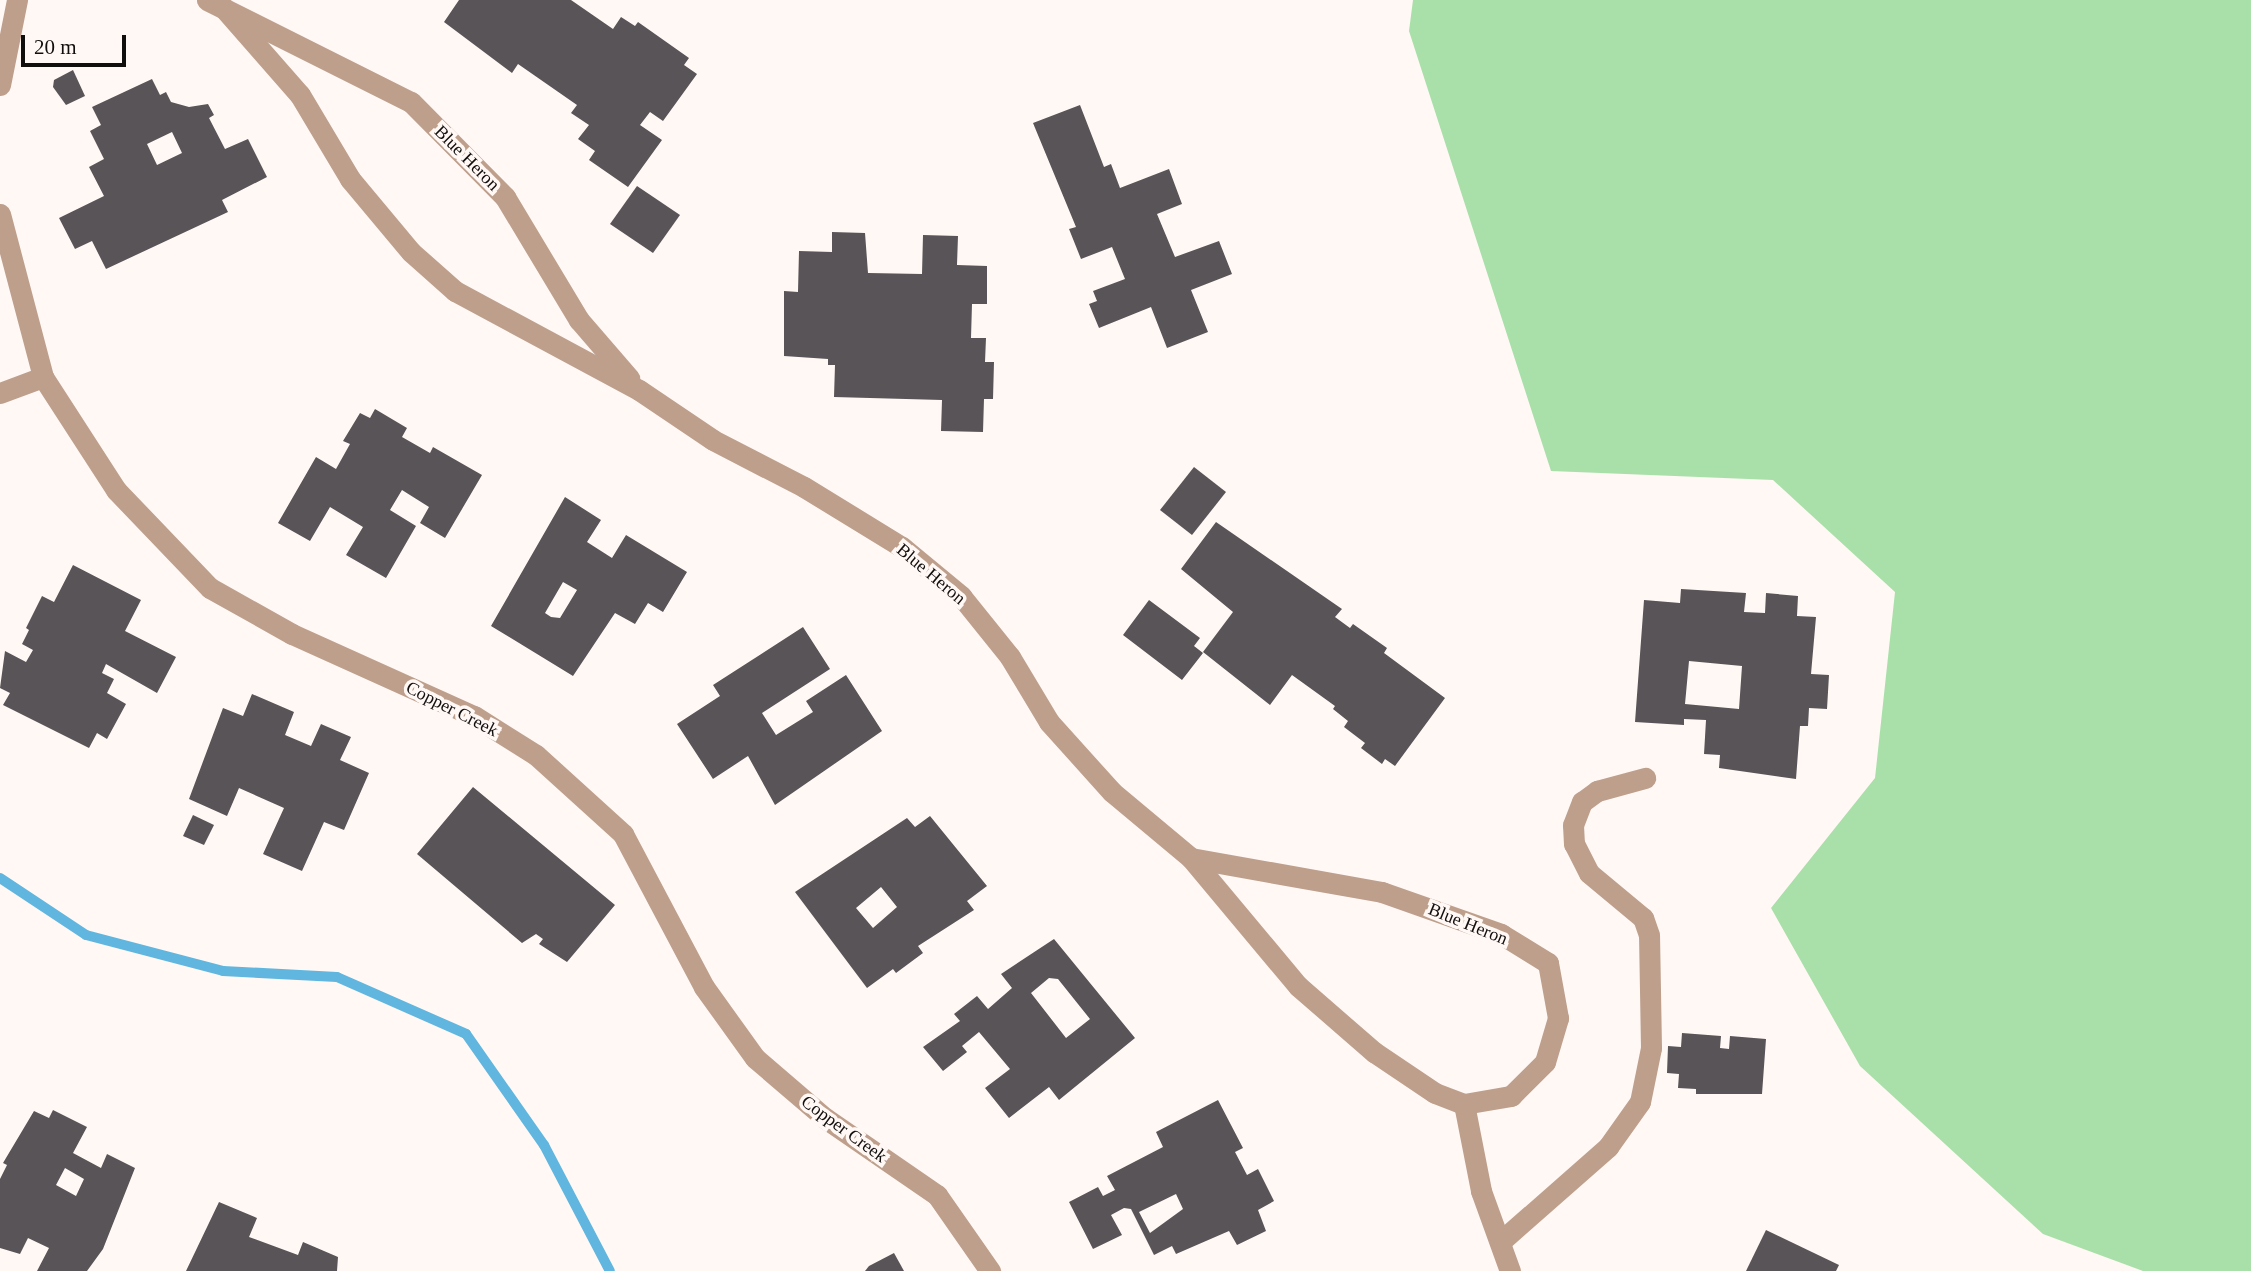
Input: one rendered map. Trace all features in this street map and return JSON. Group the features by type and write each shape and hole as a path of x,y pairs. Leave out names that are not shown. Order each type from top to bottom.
{"street":[{"path":"0,85 17,0"},
{"name":"Blue Heron","path":"214,3 300,95 350,178 411,252 456,291 639,390 713,439 804,487 902,547 961,596 1010,657 1049,722 1112,792 1191,858 1298,986 1374,1052 1435,1093 1464,1104 1511,1096 1545,1062 1558,1018 1548,963 1501,934 1382,892 1191,858"},
{"name":"Blue Heron","path":"214,3 345,66 420,111 505,197 579,320 639,390"},
{"name":"Copper Creek","path":"0,214 43,377 116,490 210,587 292,634 474,716 536,755 623,834 704,987 755,1058 825,1118 937,1195 990,1271"},
{"path":"0,393 43,377"},
{"path":"1500,1242 1608,1147 1640,1102 1651,1048 1649,935 1643,918 1589,873 1574,844 1573,825 1582,802 1597,791 1646,778"},
{"path":"1464,1104 1482,1191 1510,1271"}],"green space":[{"path":"1413,0 2251,0 2251,1271 2143,1271 2043,1234 1860,1066 1771,908 1875,778 1895,592 1773,480 1551,471 1409,31"}],"building":[{"path":"459,0 571,0 613,29 621,17 635,26 638,22 689,58 684,65 697,74 663,121 650,112 640,125 662,140 628,187 589,160 595,151 578,139 589,125 571,113 577,105 518,64 512,73 444,22"},
{"path":"73,70 85,96 66,105 53,87 54,80"},
{"path":"152,79 160,95 166,92 171,102 189,107 208,104 214,115 209,118 225,149 248,139 267,177 222,200 228,212 106,269 92,241 75,249 59,218 104,196 89,167 104,159 90,131 101,125 92,107","holes":["172,132 182,153 157,165 147,144"]},
{"path":"1080,105 1104,167 1111,164 1120,188 1169,169 1182,204 1157,214 1175,257 1219,241 1232,274 1191,290 1208,332 1167,348 1151,307 1099,328 1089,304 1097,301 1093,291 1125,279 1112,247 1081,259 1069,229 1076,227 1033,123"},
{"path":"637,186 680,215 653,253 610,224"},
{"path":"832,232 865,233 868,273 922,274 923,235 958,236 957,265 987,266 987,304 972,304 971,338 986,338 985,362 994,362 993,399 984,399 983,432 941,431 942,400 834,397 835,365 828,365 828,359 784,356 784,291 798,292 799,251 832,252"},
{"path":"375,409 407,428 402,437 430,453 433,447 482,475 445,538 420,523 429,507 402,490 390,510 416,526 386,578 346,555 363,527 330,507 310,541 278,523 316,457 336,469 350,444 343,441 360,413 370,418"},
{"path":"1194,467 1226,492 1192,535 1160,510"},
{"path":"565,497 601,520 587,542 612,558 626,535 687,572 663,612 648,603 635,624 615,613 573,676 491,626","holes":["563,582 577,590 560,618 545,613"]},
{"path":"1216,522 1342,609 1335,617 1350,628 1353,624 1387,648 1384,653 1445,698 1395,766 1385,759 1382,764 1361,748 1365,743 1344,727 1348,721 1333,709 1335,706 1292,675 1270,705 1203,652 1233,612 1181,569"},
{"path":"73,565 141,600 125,631 176,657 157,693 106,664 102,673 114,679 107,693 126,704 107,739 97,733 89,748 3,705 10,693 0,688 5,651 26,662 33,650 22,644 29,630 26,628 42,596 54,602"},
{"path":"1681,589 1746,593 1744,612 1765,613 1766,593 1798,596 1797,616 1816,617 1811,674 1829,675 1827,709 1809,708 1808,726 1800,726 1796,779 1719,768 1720,755 1704,754 1706,720 1684,719 1684,725 1635,722 1644,600 1680,603","holes":["1689,661 1742,666 1739,709 1685,704"]},
{"path":"1149,600 1200,638 1194,646 1203,653 1182,680 1123,635"},
{"path":"803,627 830,669 762,713 776,735 813,712 806,701 846,675 882,731 775,805 748,756 713,779 677,724 720,696 713,685"},
{"path":"252,694 294,712 285,735 311,746 321,724 351,737 340,760 369,773 344,830 324,822 302,871 263,854 284,808 239,788 227,816 189,799 223,708 243,716"},
{"path":"473,787 615,905 567,962 539,944 543,939 536,934 522,943 417,854"},
{"path":"193,815 214,825 204,845 183,836"},
{"path":"930,816 987,886 967,901 974,910 918,946 923,953 896,973 893,969 867,988 795,892 907,818 915,827","holes":["881,887 897,907 873,928 856,908"]},
{"path":"1054,939 1135,1038 1059,1100 1049,1087 1009,1118 985,1088 1010,1069 979,1032 962,1046 967,1052 943,1071 923,1047 960,1021 954,1014 977,996 988,1009 1012,988 1001,974","holes":["1049,978 1058,979 1090,1019 1066,1038 1031,993"]},
{"path":"1682,1033 1721,1036 1720,1048 1729,1049 1730,1036 1766,1039 1762,1094 1696,1094 1696,1089 1678,1088 1679,1074 1667,1073 1668,1046 1681,1047"},
{"path":"1218,1100 1243,1148 1235,1152 1247,1175 1258,1169 1274,1201 1258,1210 1266,1231 1237,1245 1229,1231 1176,1254 1172,1246 1154,1255 1131,1209 1124,1208 1111,1215 1122,1235 1093,1249 1069,1202 1098,1187 1103,1196 1115,1190 1107,1176 1163,1147 1156,1132","holes":["1176,1194 1183,1209 1150,1233 1139,1212"]},
{"path":"53,1110 87,1127 73,1153 101,1168 107,1154 135,1168 103,1249 87,1271 37,1271 49,1248 28,1238 20,1254 0,1248 0,1179 7,1165 3,1163 34,1111 49,1118","holes":["65,1168 84,1179 76,1196 56,1185"]},
{"path":"219,1202 257,1218 249,1237 298,1255 303,1242 338,1257 337,1271 186,1271"},
{"path":"1766,1230 1839,1265 1836,1271 1746,1271"},
{"path":"894,1253 904,1271 865,1271 869,1266"}],"waterway":[{"path":"0,878 86,935 223,971 337,977 466,1034 544,1145 610,1271"}]}
